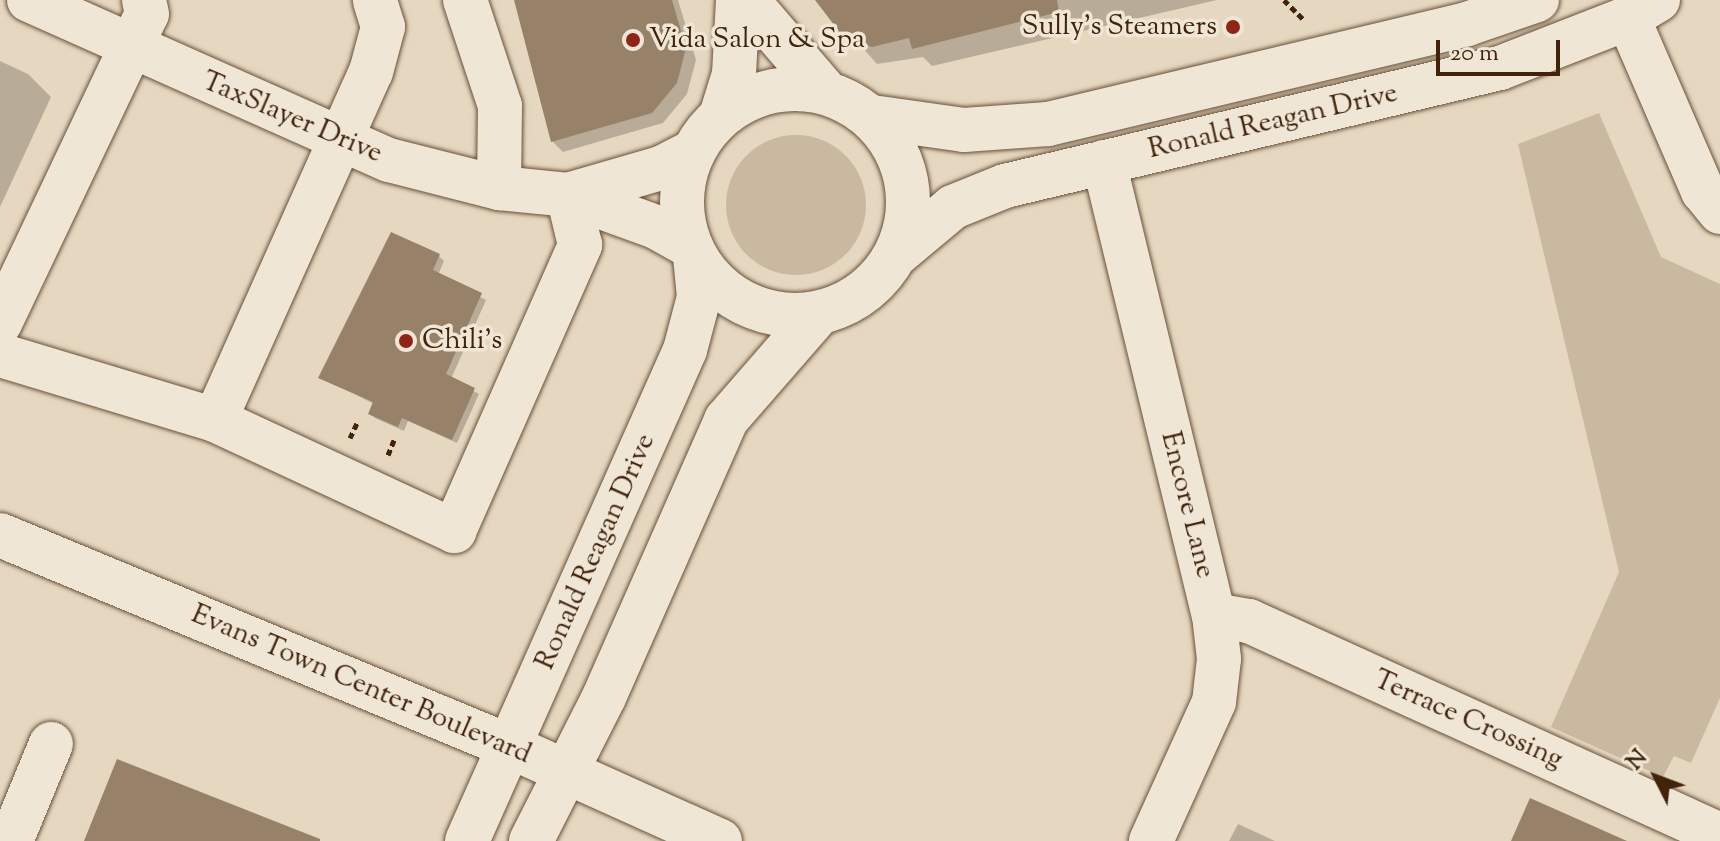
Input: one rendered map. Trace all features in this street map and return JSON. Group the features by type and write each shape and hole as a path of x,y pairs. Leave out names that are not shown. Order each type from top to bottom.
{"street":[{"name":"TaxSlayer Drive","path":"29,0 343,142 436,176 499,188 568,195 656,227 692,251"},
{"path":"0,323 147,14 144,0"},
{"path":"215,420 343,142 379,46 383,27 375,0"},
{"path":"465,0 500,106 499,188"},
{"path":"721,116 734,74 738,0"},
{"path":"747,0 826,92"},
{"name":"Ronald Reagan Drive","path":"467,841 685,350 699,297 682,198 694,151 721,116 771,91 826,92 872,117 964,130 1048,124 1467,24 1537,0"},
{"path":"1643,9 1703,191 1720,212"},
{"name":"Ronald Reagan Drive","path":"531,841 604,697 726,420 818,314 868,288 897,254 953,207 979,194 1104,162 1500,68 1643,9"},
{"name":"Ronald Reagan Drive","path":"872,117 891,140 910,196 897,254"},
{"name":"TaxSlayer Drive","path":"568,195 661,168 694,151"},
{"name":"Encore Lane","path":"1104,162 1214,615 1219,659 1214,702 1151,841"},
{"path":"0,355 215,420 454,531 580,245 568,195"},
{"name":"Ronald Reagan Drive","path":"692,251 717,285 746,305 782,315 818,314"},
{"name":"Evans Town Center Boulevard","path":"0,535 511,747 720,841"},
{"name":"Terrace Crossing","path":"1214,615 1249,621 1719,835"},
{"path":"11,841 51,744"}],"shaded area":[{"path":"1599,113 1661,257 1720,284 1720,698 1691,763 1674,756 1663,777 1551,727 1619,572 1518,144"},
{"path":"796,135 823,140 846,155 861,178 866,205 861,232 846,255 823,270 796,275 769,270 746,255 731,232 726,205 731,178 746,155 769,140"}],"building":[{"path":"514,0 672,0 686,48 677,83 652,113 551,142"},
{"path":"815,0 1057,0 1059,12 912,49 909,38 872,47 844,38"},
{"path":"391,232 440,254 433,270 482,293 446,374 475,388 452,440 402,418 398,427 368,414 373,402 318,378"},
{"path":"117,759 320,839 320,841 84,841"},
{"path":"1530,798 1627,841 1511,841"}],"place":[{"name":"Sully's Steamers","path":"1233,27"},
{"name":"Vida Salon & Spa","path":"633,40"},
{"name":"Chili's","path":"406,341"}]}
